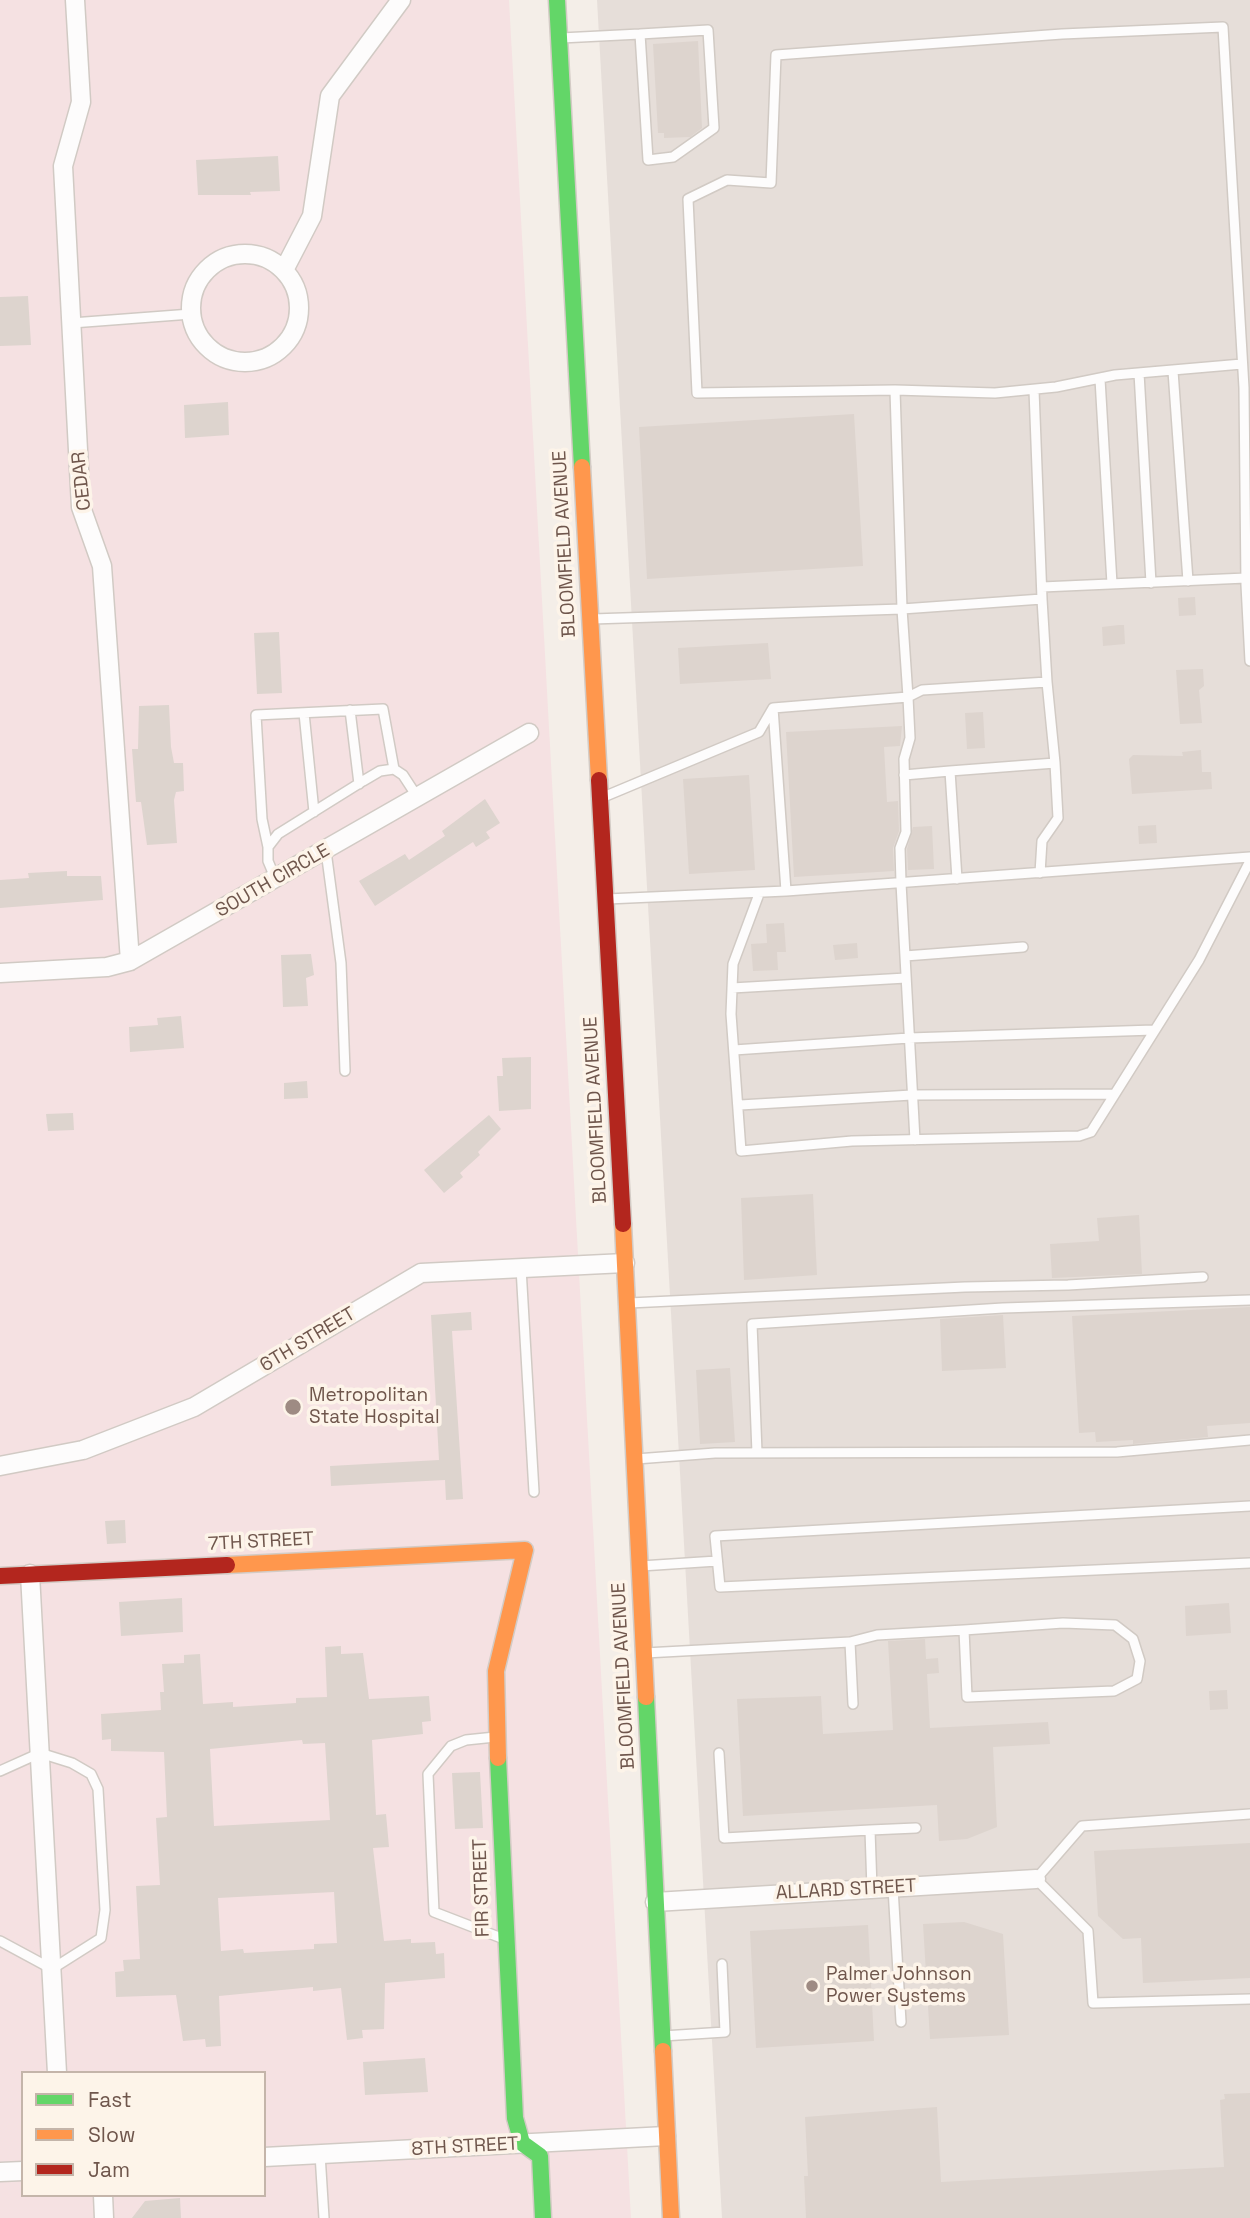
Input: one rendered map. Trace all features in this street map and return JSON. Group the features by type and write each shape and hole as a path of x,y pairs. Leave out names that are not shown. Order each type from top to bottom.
{"main road":[{"name":"BLOOMFIELD AVENUE","path":"557,0 625,1263 671,2218"},
{"name":"7TH STREET","path":"0,1576 525,1550"},
{"name":"FIR STREET","path":"525,1550 496,1671 497,1737 515,2118 522,2143 540,2156 543,2218"}],"street":[{"name":"CEDAR","path":"75,0 81,102 63,166 81,506 102,566 130,961"},
{"path":"284,270 312,216 330,96 401,0"},
{"path":"254,255 284,270 295,285 300,303 298,322 290,339 269,356 241,362 223,358 208,347 197,332 191,314 192,298 198,282 208,269 222,260 254,255"},
{"name":"SOUTH CIRCLE","path":"0,973 107,967 130,961 276,880 529,733"},
{"name":"6TH STREET","path":"0,1466 83,1450 194,1407 421,1273 625,1263"},
{"path":"30,1574 57,2071"},
{"name":"ALLARD STREET","path":"655,1902 1036,1879"},
{"name":"8TH STREET","path":"266,2157 666,2136"},
{"path":"0,2172 21,2171"},
{"path":"103,2197 104,2218"}],"lane":[{"path":"1242,364 1204,365 1173,372 1139,373 1034,390 995,393 895,390 697,393 688,199 727,180 771,183 776,55 1223,27 1242,364 1250,661"},
{"path":"559,38 708,30 714,128 673,158 648,160 640,34"},
{"path":"72,323 191,314"},
{"path":"1173,372 1188,581"},
{"path":"1139,373 1152,583"},
{"path":"1100,379 1112,584"},
{"path":"895,390 902,609 911,738 905,752 906,832 900,848 915,1140"},
{"path":"1034,390 1042,599 1058,818 1042,841 1040,873"},
{"path":"1042,587 1246,578"},
{"path":"590,619 902,609 1042,599"},
{"path":"773,708 908,697 922,690 1047,682"},
{"path":"600,798 759,732 773,708"},
{"path":"773,708 786,891"},
{"path":"276,880 268,861 262,819 256,715 383,709 394,769"},
{"path":"350,710 359,784"},
{"path":"304,713 314,812"},
{"path":"904,775 1055,763"},
{"path":"268,848 278,834 380,771 394,769 403,775 418,798"},
{"path":"950,771 957,879"},
{"path":"326,851 341,963 345,1071"},
{"path":"759,894 733,964 734,1050 740,1105 741,1151 852,1141 1079,1136 1091,1132 1199,960 1250,859"},
{"path":"605,899 759,894 1250,859"},
{"path":"905,956 1023,947"},
{"path":"732,988 906,978"},
{"path":"734,1050 909,1038 1154,1030"},
{"path":"740,1105 912,1095 1114,1094"},
{"path":"521,1268 534,1492"},
{"path":"627,1303 1203,1277"},
{"path":"757,1453 752,1324 1003,1307 1250,1300"},
{"path":"634,1459 757,1453 1116,1452 1250,1440"},
{"path":"1250,1506 715,1536 720,1587 1250,1563"},
{"path":"639,1566 717,1560"},
{"path":"644,1653 850,1642 877,1635 1063,1623 1115,1625 1133,1639 1140,1661 1137,1679 1114,1691 967,1698 964,1630"},
{"path":"850,1642 853,1704"},
{"path":"497,1737 466,1740 451,1746 428,1774 434,1912 505,1939"},
{"path":"0,1771 40,1753 72,1763 90,1774 98,1789 105,1910 101,1938 52,1969 0,1941"},
{"path":"719,1753 724,1838 916,1828"},
{"path":"1250,1814 1082,1826 1036,1879 1088,1931 1093,2003 1250,1999"},
{"path":"870,1830 872,1889"},
{"path":"892,1888 901,2022"},
{"path":"662,2036 725,2032 722,1964"},
{"path":"320,2154 324,2218"}],"shaded area":[{"name":"Metropolitan State Hospital","path":"0,0 509,0 631,2218 0,2218"},
{"path":"597,0 1250,0 1250,2218 722,2218"}],"building":[{"path":"698,41 702,128 690,137 664,138 664,133 658,133 653,44"},
{"path":"278,156 280,191 250,192 251,195 198,195 196,160"},
{"path":"28,296 31,345 0,346 0,297"},
{"path":"228,402 229,435 185,438 184,405"},
{"path":"854,414 863,566 647,579 639,427"},
{"path":"1195,597 1196,615 1179,616 1178,598"},
{"path":"1124,625 1125,644 1103,646 1102,627"},
{"path":"279,632 282,693 257,694 254,633"},
{"path":"768,643 771,679 680,684 678,648"},
{"path":"1203,669 1204,686 1199,690 1202,723 1180,724 1176,670"},
{"path":"169,705 174,763 183,763 184,791 176,792 174,800 177,843 147,845 141,802 136,802 132,749 138,749 139,706"},
{"path":"983,712 985,748 967,749 965,713"},
{"path":"902,726 900,746 884,747 887,802 898,801 899,831 893,848 894,871 794,877 786,732"},
{"path":"1201,750 1202,772 1211,772 1212,789 1132,794 1129,759 1133,755 1183,756 1182,752"},
{"path":"749,775 755,870 689,874 683,779"},
{"path":"485,799 500,823 486,832 490,838 476,847 473,842 375,906 359,881 405,854 409,860 445,836 442,831"},
{"path":"1156,825 1157,843 1139,844 1138,826"},
{"path":"932,826 934,869 908,870 907,849 913,827"},
{"path":"67,871 67,876 101,876 103,900 0,908 0,880 29,878 28,873"},
{"path":"784,923 786,952 777,952 778,970 753,971 751,944 767,943 766,924"},
{"path":"857,943 858,958 835,960 833,945"},
{"path":"311,954 314,975 306,978 308,1006 283,1007 281,955"},
{"path":"181,1016 184,1048 130,1052 129,1027 158,1025 157,1018"},
{"path":"531,1057 531,1109 499,1111 497,1076 503,1076 502,1058"},
{"path":"307,1081 308,1098 284,1099 284,1083"},
{"path":"73,1113 74,1130 48,1131 46,1114"},
{"path":"489,1115 501,1129 478,1152 480,1155 460,1173 463,1177 444,1193 424,1170"},
{"path":"813,1194 817,1275 744,1280 741,1198"},
{"path":"1139,1215 1142,1274 1052,1278 1050,1244 1099,1241 1097,1218"},
{"path":"1250,1307 1250,1423 1207,1426 1208,1437 1133,1444 1133,1440 1096,1442 1095,1432 1079,1433 1072,1316"},
{"path":"471,1312 472,1330 452,1331 463,1499 446,1500 445,1480 331,1486 330,1466 439,1460 431,1315"},
{"path":"1003,1315 1006,1368 942,1371 940,1319"},
{"path":"730,1368 735,1442 700,1444 696,1370"},
{"path":"125,1520 126,1543 107,1544 105,1521"},
{"path":"182,1598 183,1632 121,1636 119,1602"},
{"path":"1229,1603 1231,1633 1186,1636 1185,1606"},
{"path":"925,1639 926,1659 938,1658 939,1673 927,1674 930,1728 1048,1722 1050,1744 993,1747 997,1827 967,1839 939,1841 937,1805 743,1816 737,1699 821,1696 823,1734 893,1730 888,1641"},
{"path":"341,1646 341,1654 363,1653 369,1699 429,1696 431,1721 422,1722 423,1734 372,1740 376,1815 386,1814 389,1847 373,1848 384,1941 411,1939 411,1943 435,1942 436,1954 444,1953 445,1978 385,1983 384,2029 362,2030 363,2038 347,2040 341,1988 313,1991 313,1987 219,1996 221,2046 206,2047 205,2039 183,2041 176,1995 116,1997 115,1972 124,1971 123,1960 140,1959 136,1886 160,1885 156,1818 167,1817 164,1752 111,1751 111,1739 102,1740 101,1714 161,1710 160,1692 164,1692 162,1664 184,1663 184,1655 200,1654 203,1704 233,1702 233,1707 296,1703 296,1698 327,1697 325,1647","holes":["302,1740 303,1744 325,1743 330,1820 214,1826 210,1749","334,1892 337,1943 314,1944 314,1949 244,1953 243,1949 221,1951 218,1898"]},
{"path":"1227,1690 1228,1709 1210,1710 1209,1691"},
{"path":"480,1772 483,1828 455,1829 452,1773"},
{"path":"1250,1843 1250,1978 1143,1983 1141,1938 1123,1939 1098,1916 1094,1851"},
{"path":"964,1922 1003,1934 1009,2035 930,2039 923,1924"},
{"name":"Palmer Johnson Power Systems","path":"868,1925 874,2041 756,2048 750,1931"},
{"path":"425,2058 428,2092 365,2095 363,2062"},
{"path":"1250,2093 1250,2218 806,2218 804,2176 808,2176 805,2117 937,2107 941,2182 1224,2167 1220,2100 1225,2099 1224,2094"},
{"path":"180,2198 181,2218 132,2218 145,2201"}],"traffic: fast":[{"path":"557,0 582,467"},
{"path":"646,1697 663,2051"},
{"path":"498,1758 515,2118 522,2143 540,2156 543,2218"}],"traffic: slow":[{"path":"582,467 599,780"},
{"path":"623,1224 646,1697"},
{"path":"227,1565 525,1550 496,1671 498,1758"},
{"path":"663,2051 671,2218"}],"traffic: jam":[{"path":"599,780 623,1224"},
{"path":"0,1576 227,1565"}],"place":[{"name":"Metropolitan State Hospital","path":"293,1407"},
{"name":"Palmer Johnson Power Systems","path":"812,1986"}]}
